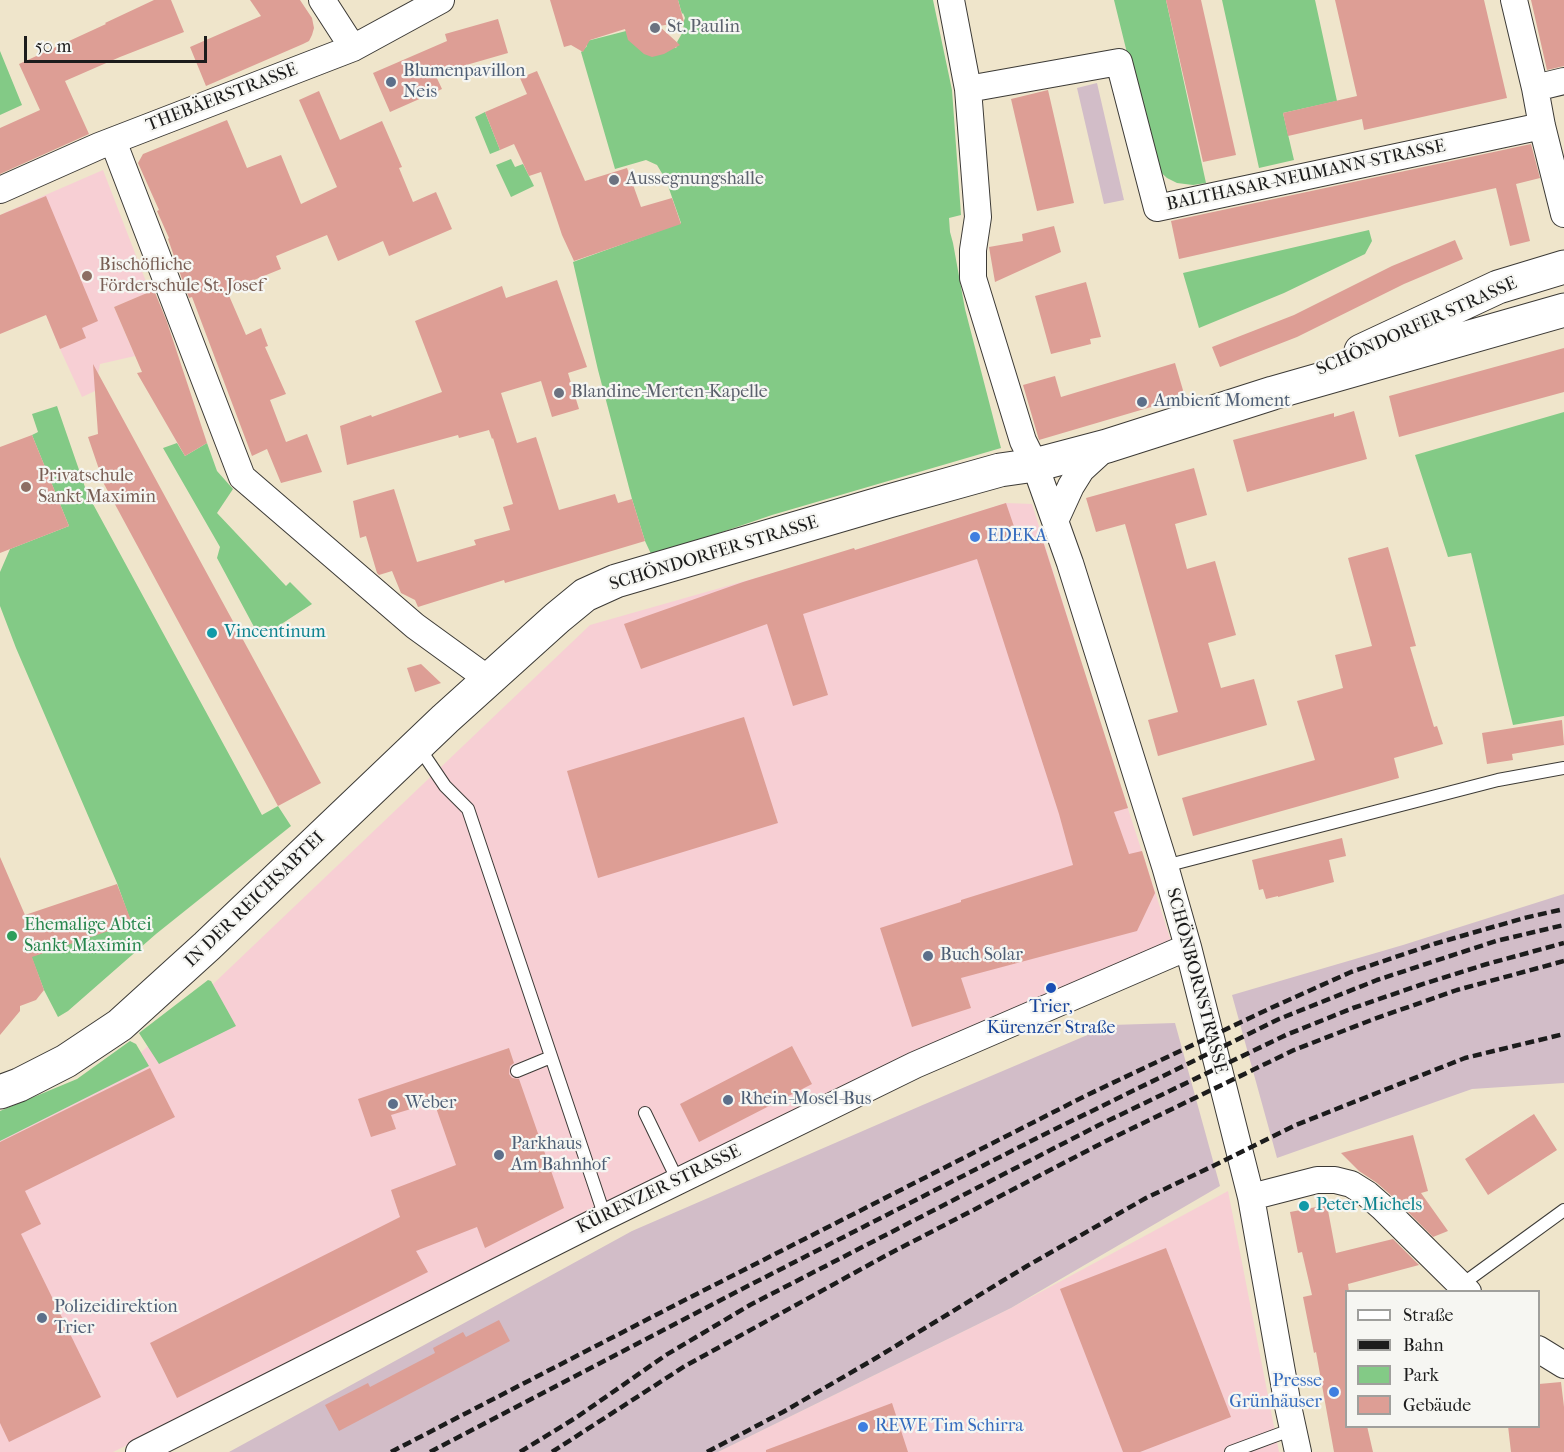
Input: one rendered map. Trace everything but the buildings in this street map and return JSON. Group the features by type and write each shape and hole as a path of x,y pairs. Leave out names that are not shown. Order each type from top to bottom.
{"main road":[{"name":"SCHÖNDORFER STRASSE","path":"1273,393 1498,287 1564,267"},
{"path":"1498,287 1489,305 1492,318 1506,327"},
{"name":"SCHÖNDORFER STRASSE","path":"488,679 585,595 616,581 889,501 1000,471 1035,465 1107,446 1273,393 1564,310"},
{"name":"IN DER REICHSABTEI","path":"0,1092 66,1061 120,1024 207,946 488,679"}],"street":[{"path":"322,0 352,48"},
{"name":"THEBÄERSTRASSE","path":"0,189 113,141 352,48 441,0"},
{"path":"951,0 968,89 978,217 973,250 973,278 1023,441 1035,465"},
{"path":"1514,0 1564,214"},
{"name":"BALTHASAR-NEUMANN-STRASSE","path":"968,89 1119,62 1157,208 1542,126"},
{"path":"1535,88 1564,81"},
{"path":"113,141 242,477 415,626 488,679"},
{"path":"1055,521 1081,470 1107,446"},
{"name":"SCHÖNBORNSTRASSE","path":"1035,465 1070,563 1165,866 1188,947 1251,1197 1295,1441"},
{"name":"KÜRENZER STRASSE","path":"139,1452 605,1217 915,1065 1188,947"},
{"path":"1251,1197 1317,1180 1335,1180 1351,1184 1383,1208 1464,1288"},
{"path":"1540,1350 1564,1365"}],"lane":[{"path":"417,745 445,786 468,808 605,1217"},
{"path":"1165,866 1498,780 1564,768"},
{"path":"517,1071 551,1058"},
{"path":"645,1113 678,1181"},
{"path":"1464,1288 1564,1210"},
{"path":"1231,1452 1295,1441"}],"shaded area":[{"path":"1097,83 1124,200 1104,204 1077,88"},
{"name":"Bischöfliche Förderschule St. Josef","path":"103,170 150,292 114,307 135,356 100,364 95,391 82,397 4,213"},
{"path":"1006,503 1032,504 1076,649 1171,941 113,1452 0,1452 0,1122 127,1066 590,625 875,544"},
{"path":"1564,894 1564,1083 1472,1089 1277,1158 1232,995 1403,945"},
{"path":"1175,1023 1220,1186 1011,1308 718,1452 229,1452 632,1231 1111,1025"},
{"path":"1228,1191 1279,1452 718,1452 1011,1308"}],"green space":[{"name":"St. Paulin","path":"678,0 933,0 952,90 961,215 949,218 950,232 965,309 1001,448 772,515 652,556 632,499 598,370 573,262 681,223 666,180 657,165 646,160 615,169 581,52 587,46 587,41 626,31 676,48 684,30 685,18"},
{"path":"1114,0 1166,0 1206,183 1193,185 1177,183 1167,178 1155,167"},
{"path":"1222,0 1315,0 1337,101 1283,113 1294,160 1259,168"},
{"path":"0,51 22,105 0,115"},
{"path":"485,112 500,150 490,154 475,117"},
{"path":"511,159 515,167 523,164 534,186 511,197 496,165"},
{"path":"1369,230 1372,241 1365,254 1284,293 1199,328 1183,273"},
{"path":"57,406 87,493 262,815 278,806 291,826 156,934 68,1011 58,1017 44,990 30,953 131,922 117,883 0,606 0,572 10,549 69,526 32,435 38,432 32,414"},
{"path":"1564,412 1564,716 1513,725 1471,553 1448,557 1415,455"},
{"path":"177,443 185,456 207,443 217,471 233,489 217,513 286,586 290,582 312,604 260,638 217,558 220,547 163,448"},
{"path":"208,980 211,981 236,1026 159,1064 139,1033"},
{"path":"130,1041 136,1044 149,1066 0,1141 0,1111 77,1079"}],"railway":[{"path":"391,1452 1085,1096 1273,1007 1351,972 1434,944 1564,909"},
{"path":"430,1452 1041,1136 1279,1019 1377,980 1496,941 1564,925"},
{"path":"520,1452 577,1417 666,1355 750,1305 1099,1125 1286,1035 1353,1008 1487,964 1564,943"},
{"path":"552,1452 685,1366 885,1256 1106,1141 1294,1050 1457,990 1564,961"},
{"path":"707,1452 783,1412 1027,1266 1146,1198 1296,1125 1465,1058 1564,1034"}],"place":[{"name":"St. Paulin","path":"655,28"},
{"name":"Blumenpavillon Neis","path":"391,82"},
{"name":"Aussegnungshalle","path":"614,180"},
{"name":"Bischöfliche Förderschule St. Josef","path":"87,276"},
{"name":"Blandine-Merten-Kapelle","path":"559,393"},
{"name":"Ambient Moment","path":"1142,402"},
{"name":"Privatschule Sankt Maximin","path":"26,487"},
{"name":"EDEKA","path":"975,537"},
{"name":"Vincentinum","path":"212,633"},
{"name":"Ehemalige Abtei Sankt Maximin","path":"12,936"},
{"name":"Buch Solar","path":"928,956"},
{"name":"Trier, Kürenzer Straße","path":"1051,988"},
{"name":"Rhein-Mosel-Bus","path":"728,1100"},
{"name":"Weber","path":"393,1104"},
{"name":"Parkhaus Am Bahnhof","path":"499,1155"},
{"name":"Peter Michels","path":"1304,1206"},
{"name":"Polizeidirektion Trier","path":"42,1318"},
{"name":"Presse Grünhäuser","path":"1334,1392"},
{"name":"REWE Tim Schirra","path":"863,1427"}]}
